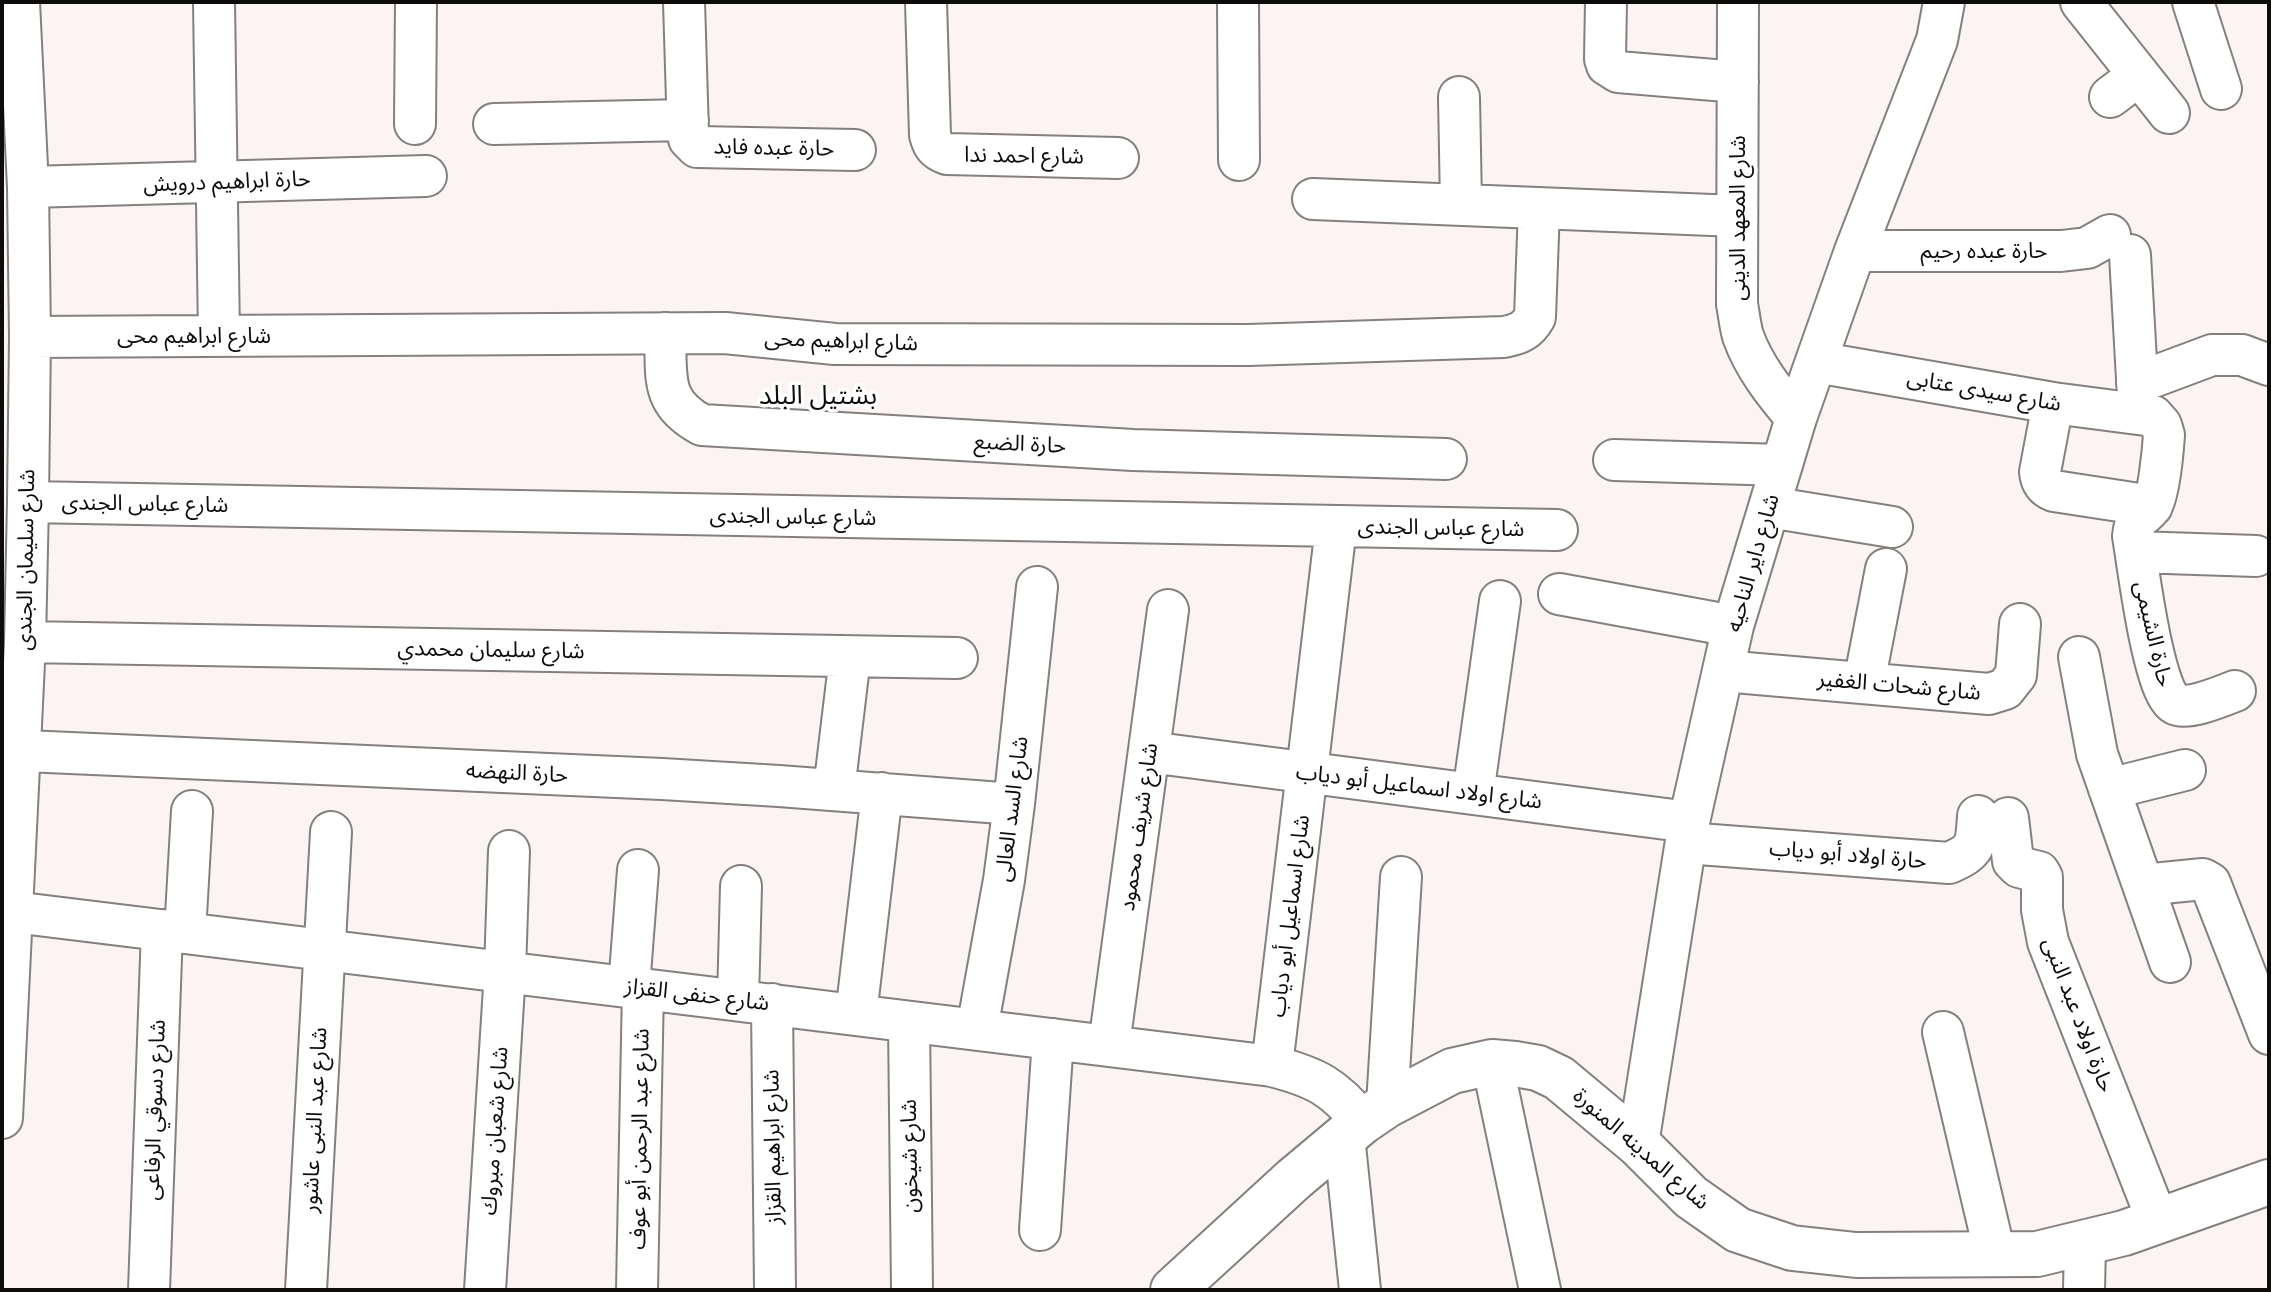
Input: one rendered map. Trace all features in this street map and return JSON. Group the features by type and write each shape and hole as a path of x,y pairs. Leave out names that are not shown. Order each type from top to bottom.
{"street":[{"name":"شارع سليمان الجندى","path":"2,1114 10,750 25,642 14,560 28,502 28,187 19,2"},
{"path":"214,2 219,336"},
{"path":"415,124 416,2"},
{"name":"حارة عبده فايد","path":"684,2 689,139 697,147 855,150"},
{"name":"شارع احمد ندا","path":"926,2 930,135 938,151 947,154 1118,158"},
{"path":"1238,2 1239,160"},
{"path":"1606,2 1605,59 1612,69 1738,82"},
{"name":"شارع المعهد الدينى","path":"1738,2 1737,304 1743,334 1757,366 1796,418"},
{"name":"شارع داير الناحيه","path":"1638,1144 1688,832 1733,626 1796,418 1855,251 1937,40 1944,2"},
{"path":"2081,2 2124,86 2169,113"},
{"path":"2193,2 2221,89"},
{"path":"1459,97 1461,204"},
{"path":"494,124 688,120"},
{"name":"حارة ابراهيم درويش","path":"28,187 426,176"},
{"path":"1313,199 1737,216"},
{"name":"شارع ابراهيم محى","path":"30,337 725,333 835,344 1248,345 1504,337 1529,328 1535,317 1539,208"},
{"name":"حارة عبده رحيم","path":"1855,251 2061,251 2120,245"},
{"name":"حارة الشيمى","path":"2120,245 2143,404 2161,425 2164,435 2155,499 2134,525 2133,536 2154,657 2168,697 2174,704 2183,707 2235,691"},
{"name":"حارة الضبع","path":"665,333 668,390 676,405 702,425 1133,450 1446,459"},
{"name":"شارع سيدى عتابى","path":"1816,362 2053,403 2143,404 2212,355 2242,355 2269,365"},
{"path":"2053,403 2040,472 2046,488 2152,506"},
{"path":"1614,460 1782,465"},
{"name":"شارع عباس الجندى","path":"28,502 1557,530"},
{"path":"1769,507 1892,527"},
{"name":"شارع اسماعيل أبو دياب","path":"1272,1066 1336,527"},
{"path":"2136,552 2256,556"},
{"path":"1864,683 1886,569"},
{"name":"شارع السد العالى","path":"977,1029 1004,880 1037,587"},
{"path":"1559,594 1733,626"},
{"path":"1473,794 1500,601"},
{"name":"شارع شريف محمود","path":"1109,1045 1168,610"},
{"name":"شارع شحات الغفير","path":"1723,671 1989,694 2005,689 2016,675 2020,624"},
{"name":"شارع سليمان محمدي","path":"25,642 957,658"},
{"path":"834,790 850,657"},
{"path":"2079,657 2097,754 2170,962"},
{"name":"حارة النهضه","path":"10,750 662,779 1014,804"},
{"name":"شارع اولاد اسماعيل أبو دياب","path":"1149,752 1473,794 1688,832"},
{"path":"2109,789 2185,770"},
{"path":"856,1015 882,793"},
{"name":"شارع دسوقي الرفاعى","path":"149,1290 173,931 192,811"},
{"name":"حارة اولاد أبو دياب","path":"1688,832 1949,863 1964,856 1993,817"},
{"name":"حارة اولاد عبد النبى","path":"1993,817 2013,861 2019,867 2039,872 2042,877 2042,910 2048,942 2158,1222"},
{"name":"شارع عبد النبى عاشور","path":"306,1290 331,832"},
{"name":"شارع شعبان مبروك","path":"485,1290 505,971 509,851"},
{"name":"شارع عبد الرحمن أبو عوف","path":"637,1290 638,870"},
{"path":"1360,1290 1364,1121 1401,877"},
{"path":"2143,885 2203,879 2210,883 2269,1034"},
{"name":"شارع ابراهيم القزاز","path":"741,886 755,1002 775,1290"},
{"name":"شارع حنفى القزاز","path":"8,925 173,931 1272,1066 1304,1074 1333,1090 1364,1121"},
{"name":"شارع شيخون","path":"909,1022 912,1290"},
{"path":"1943,1032 1995,1254"},
{"path":"1040,1230 1053,1039"},
{"path":"1492,1062 1540,1290"},
{"name":"شارع المدينه المنورة","path":"1173,1290 1207,1276 1294,1179 1364,1121 1452,1071 1492,1062 1538,1068 1559,1078 1638,1144 1691,1197 1738,1230 1792,1248 1856,1255 2037,1254 2085,1244 2158,1222 2269,1182"},
{"path":"2084,1290 2085,1244"}],"district":[{"name":"بشتيل البلد","path":"818,396"}]}
